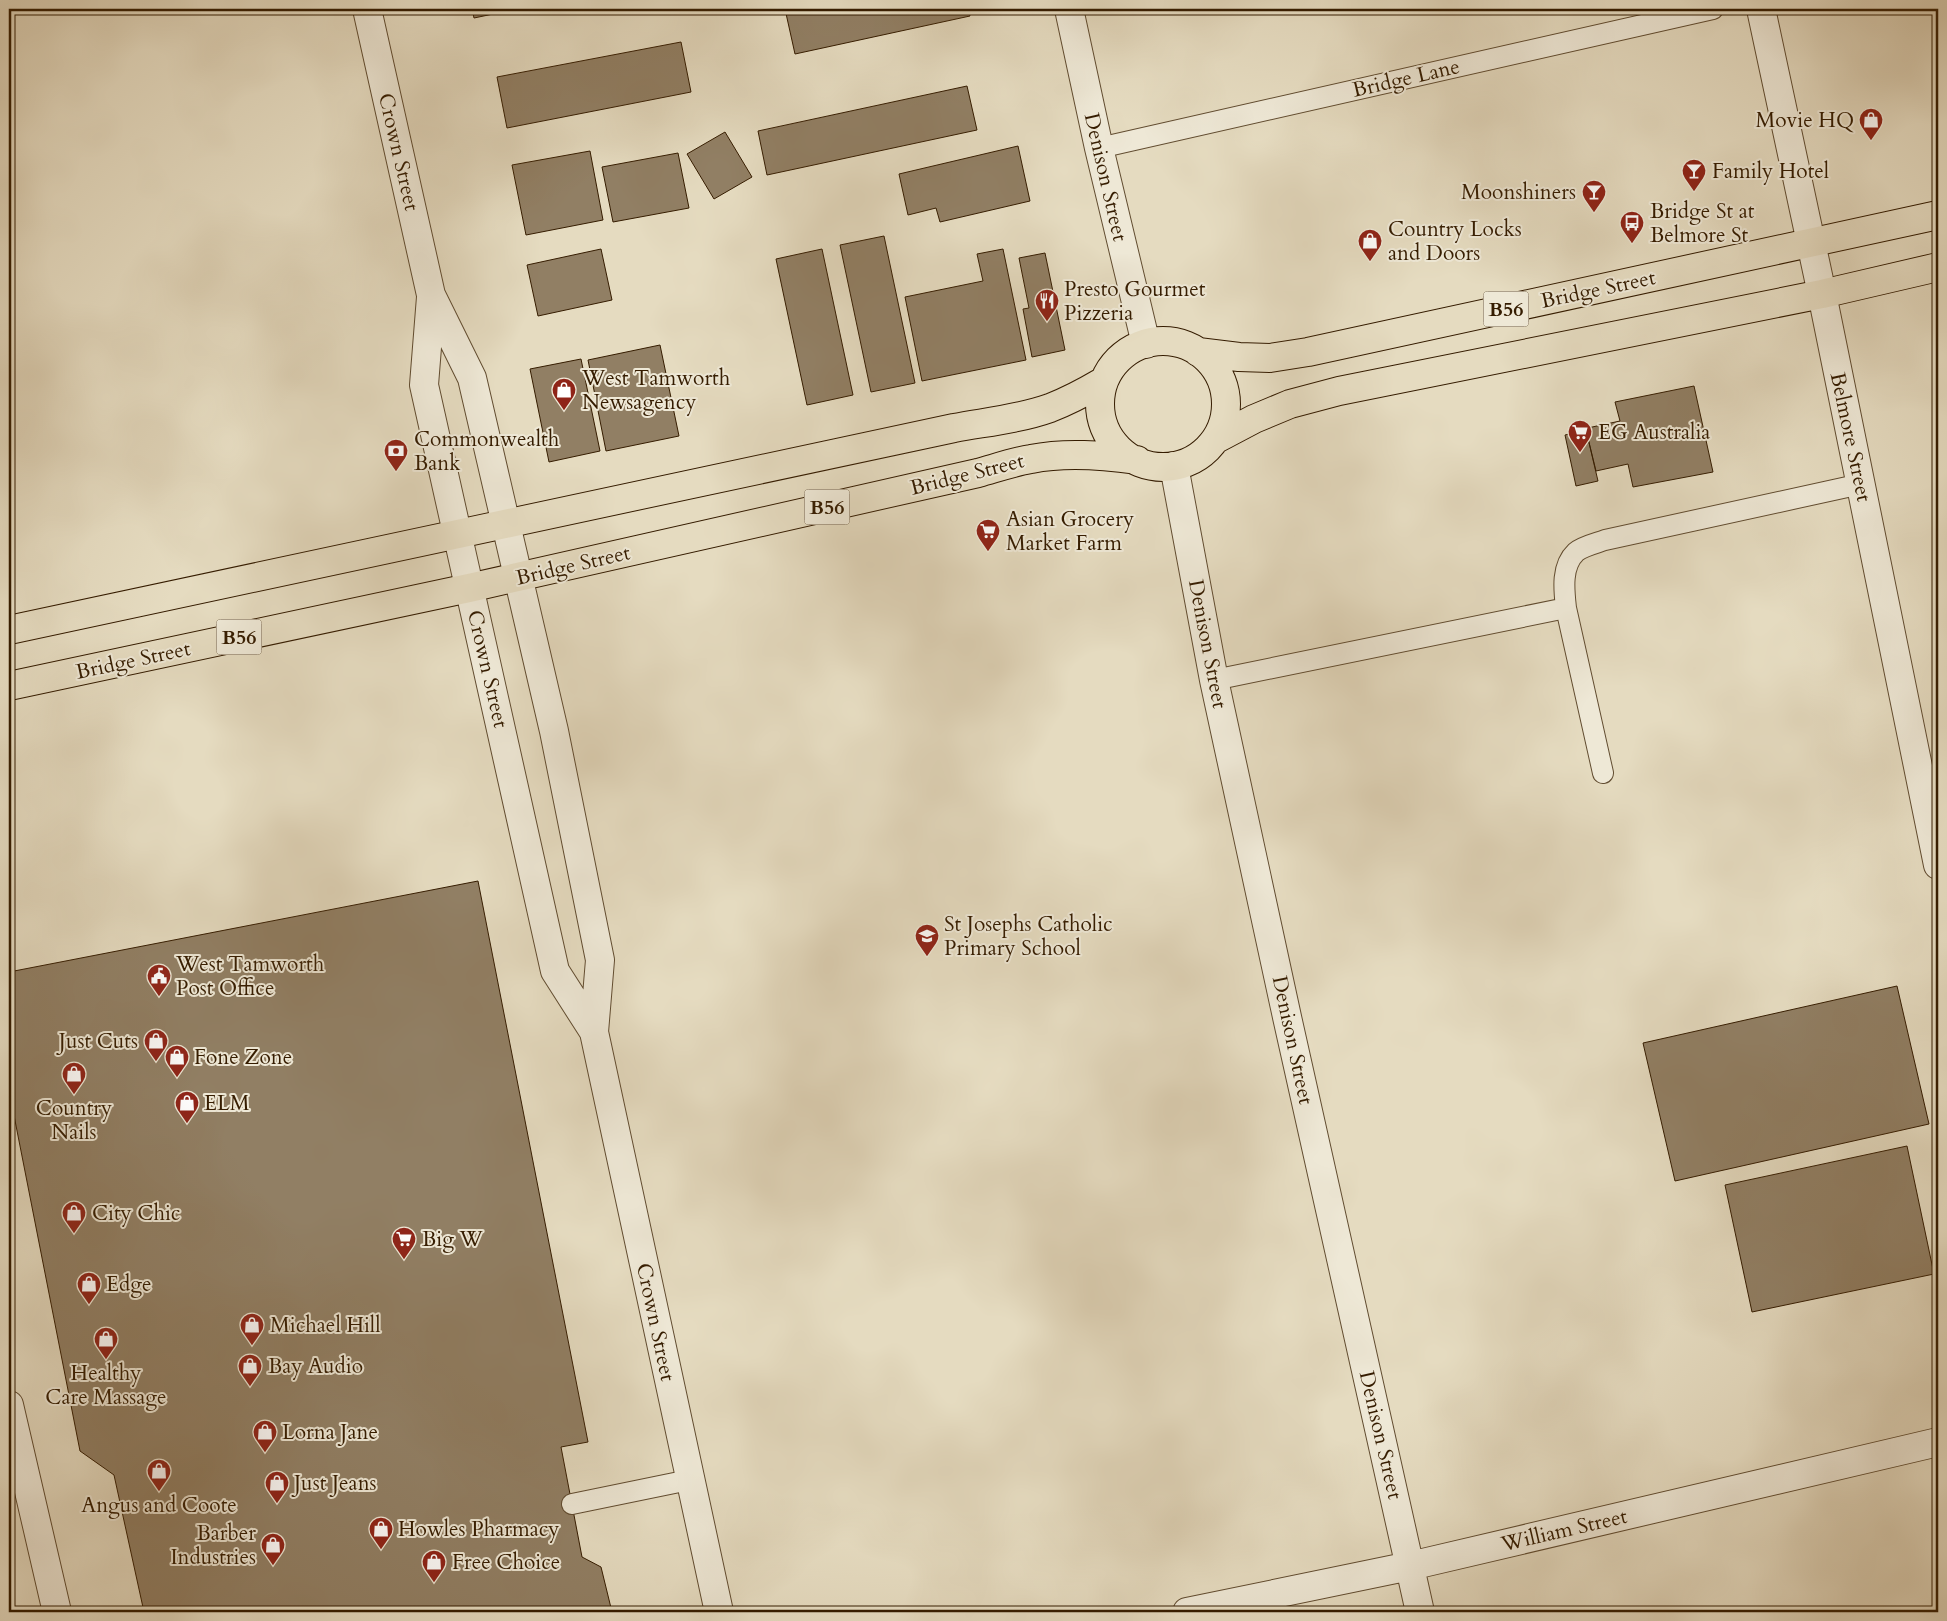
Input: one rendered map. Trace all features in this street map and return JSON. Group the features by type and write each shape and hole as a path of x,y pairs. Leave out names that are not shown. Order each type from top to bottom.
{"main road":[{"name":"Bridge Street","path":"1198,352 1238,357 1270,358 1308,352 1938,215"},
{"name":"B56","path":"1218,438 1225,417 1226,394 1212,364 1198,352 1181,346 1146,344 1128,351 1112,366 1102,382 1098,406 1102,424 1110,439 1121,450 1137,460 1156,465 1174,466 1194,458 1218,438 1254,419 1290,404 1339,390 1822,294 1938,267"},
{"name":"Bridge Street","path":"9,630 944,430 1021,416 1049,408 1078,396 1102,382"},
{"name":"Bridge Street","path":"9,686 470,588 968,475 1032,458 1067,454 1137,460"}],"street":[{"name":"Crown Street","path":"367,9 431,295 472,378 554,731 600,960 594,1032 689,1480 719,1612"},
{"name":"Denison Street","path":"1069,9 1099,148 1146,344"},
{"name":"Belmore Street","path":"1761,9 1822,294 1938,865"},
{"name":"Crown Street","path":"431,295 424,385 555,971 594,1032"},
{"name":"Denison Street","path":"1174,466 1214,680 1420,1612"},
{"path":"9,1405 57,1612"},
{"name":"William Street","path":"1188,1612 1410,1566 1938,1442"}],"lane":[{"name":"Bridge Lane","path":"1099,148 1713,9"},
{"path":"1603,773 1566,608 1563,584 1567,567 1576,552 1605,540 1861,484"},
{"path":"1214,680 1566,608"},
{"path":"572,1504 689,1480"}],"building":[{"path":"472,9 517,9 474,18"},
{"path":"785,9 968,9 970,16 795,54"},
{"path":"681,42 691,92 507,128 497,77"},
{"path":"967,86 977,130 767,175 758,131"},
{"path":"725,132 752,177 714,199 687,154"},
{"path":"1018,146 1030,201 940,222 936,208 908,215 899,174"},
{"path":"590,151 603,220 526,235 512,165"},
{"path":"678,153 689,208 613,222 602,167"},
{"path":"884,236 915,383 871,392 840,245"},
{"path":"601,249 612,300 538,316 527,265"},
{"path":"822,249 853,395 807,405 776,259"},
{"path":"1003,249 1026,360 922,381 905,297 983,281 977,254"},
{"path":"1045,253 1065,350 1032,357 1023,309 1029,308 1019,258"},
{"path":"660,345 679,436 606,451 588,360"},
{"path":"581,359 600,451 549,462 530,369"},
{"path":"1694,386 1713,472 1633,487 1628,464 1596,471 1586,430 1583,429 1620,421 1615,402"},
{"name":"EG Australia","path":"1586,430 1598,481 1576,486 1565,435"},
{"path":"478,881 588,1442 561,1447 582,1557 601,1567 612,1612 144,1612 114,1475 80,1451 9,1090 9,972"},
{"path":"1897,986 1929,1124 1675,1181 1643,1043"},
{"path":"1907,1146 1934,1274 1752,1312 1725,1185"}],"place":[{"name":"Movie HQ","path":"1871,141"},
{"name":"Family Hotel","path":"1694,192"},
{"name":"Moonshiners","path":"1594,213"},
{"name":"Bridge St at Belmore St","path":"1632,244"},
{"name":"Country Locks and Doors","path":"1370,262"},
{"name":"Presto Gourmet Pizzeria","path":"1047,322"},
{"name":"West Tamworth Newsagency","path":"564,411"},
{"name":"EG Australia","path":"1580,453"},
{"name":"Commonwealth Bank","path":"396,472"},
{"name":"Asian Grocery Market Farm","path":"988,552"},
{"name":"St Josephs Catholic Primary School","path":"927,957"},
{"name":"West Tamworth Post Office","path":"159,997"},
{"name":"Just Cuts","path":"156,1062"},
{"name":"Fone Zone","path":"177,1078"},
{"name":"Country Nails","path":"74,1095"},
{"name":"ELM","path":"187,1124"},
{"name":"City Chic","path":"74,1234"},
{"name":"Big W","path":"404,1260"},
{"name":"Edge","path":"89,1305"},
{"name":"Michael Hill","path":"252,1346"},
{"name":"Healthy Care Massage","path":"106,1360"},
{"name":"Bay Audio","path":"250,1387"},
{"name":"Lorna Jane","path":"265,1453"},
{"name":"Angus and Coote","path":"159,1492"},
{"name":"Just Jeans","path":"277,1504"},
{"name":"Howles Pharmacy","path":"381,1550"},
{"name":"Barber Industries","path":"273,1566"},
{"name":"Free Choice","path":"434,1583"}]}
